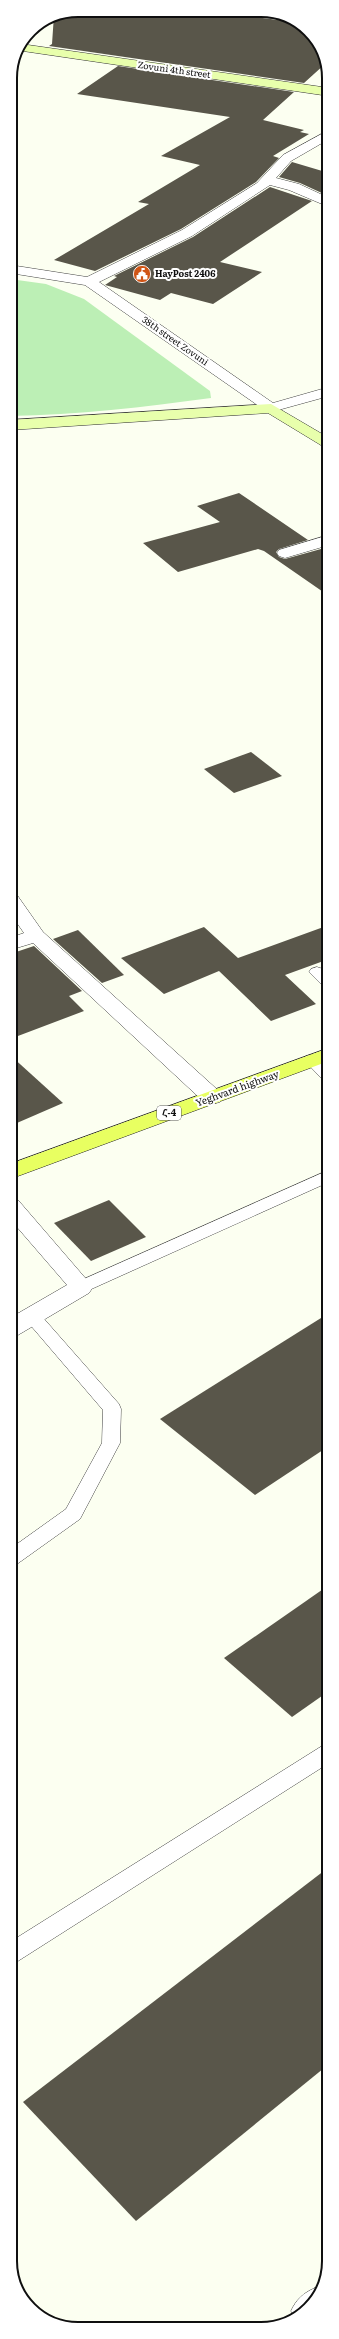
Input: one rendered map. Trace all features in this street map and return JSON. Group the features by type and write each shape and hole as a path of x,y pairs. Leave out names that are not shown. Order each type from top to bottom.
{"main road":[{"name":"Yeghvard highway","path":"17,1169 320,1057"}],"street":[{"name":"Zovuni 4th street","path":"25,48 322,91"},
{"path":"89,281 187,233 262,186 287,158 322,138"},
{"path":"268,180 294,187 322,200"},
{"name":"38th street Zovuni","path":"17,270 89,281 271,408 322,441"},
{"path":"17,425 271,408 322,392"},
{"path":"285,553 322,542"},
{"path":"17,909 36,936 212,1097"},
{"path":"17,942 36,936"},
{"path":"17,1213 81,1287 17,1325"}],"lane":[{"path":"317,972 322,977"},
{"path":"81,1287 322,1178"},
{"path":"17,1554 74,1514 111,1443 112,1409 32,1316"},
{"path":"17,1950 322,1756"}],"green space":[{"path":"17,280 46,284 84,299 210,391 211,398 111,410 17,416"}],"building":[{"path":"255,17 280,20 295,27 304,35 316,51 321,67 304,83 49,46 52,44 53,23 66,18"},
{"path":"118,66 294,92 263,120 304,130 300,132 309,134 273,156 279,158 256,182 181,229 95,271 54,260 149,204 138,202 200,165 161,156 230,117 77,94"},
{"path":"292,162 322,171 322,193 300,183 279,177"},
{"path":"270,187 312,201 220,262 262,272 213,304 171,293 160,300 105,285 117,277 114,276 193,237"},
{"path":"239,493 308,540 279,549 276,552 279,557 285,559 322,550 322,591 264,551 258,549 178,572 143,543 220,522 197,506"},
{"path":"251,752 282,776 234,793 204,769"},
{"path":"204,927 238,958 322,928 322,962 285,975 316,1004 271,1021 219,971 164,994 121,958"},
{"path":"78,930 124,975 102,983 53,939"},
{"path":"34,946 82,991 69,996 84,1011 17,1036 17,952"},
{"path":"17,1061 63,1103 17,1123"},
{"path":"109,1200 146,1237 91,1261 54,1223"},
{"path":"322,1317 322,1451 255,1495 160,1419"},
{"path":"322,1590 322,1696 292,1717 224,1658"},
{"path":"322,1872 322,2070 136,2221 23,2102"}],"place":[{"name":"HayPost 2406","path":"142,274"}]}
